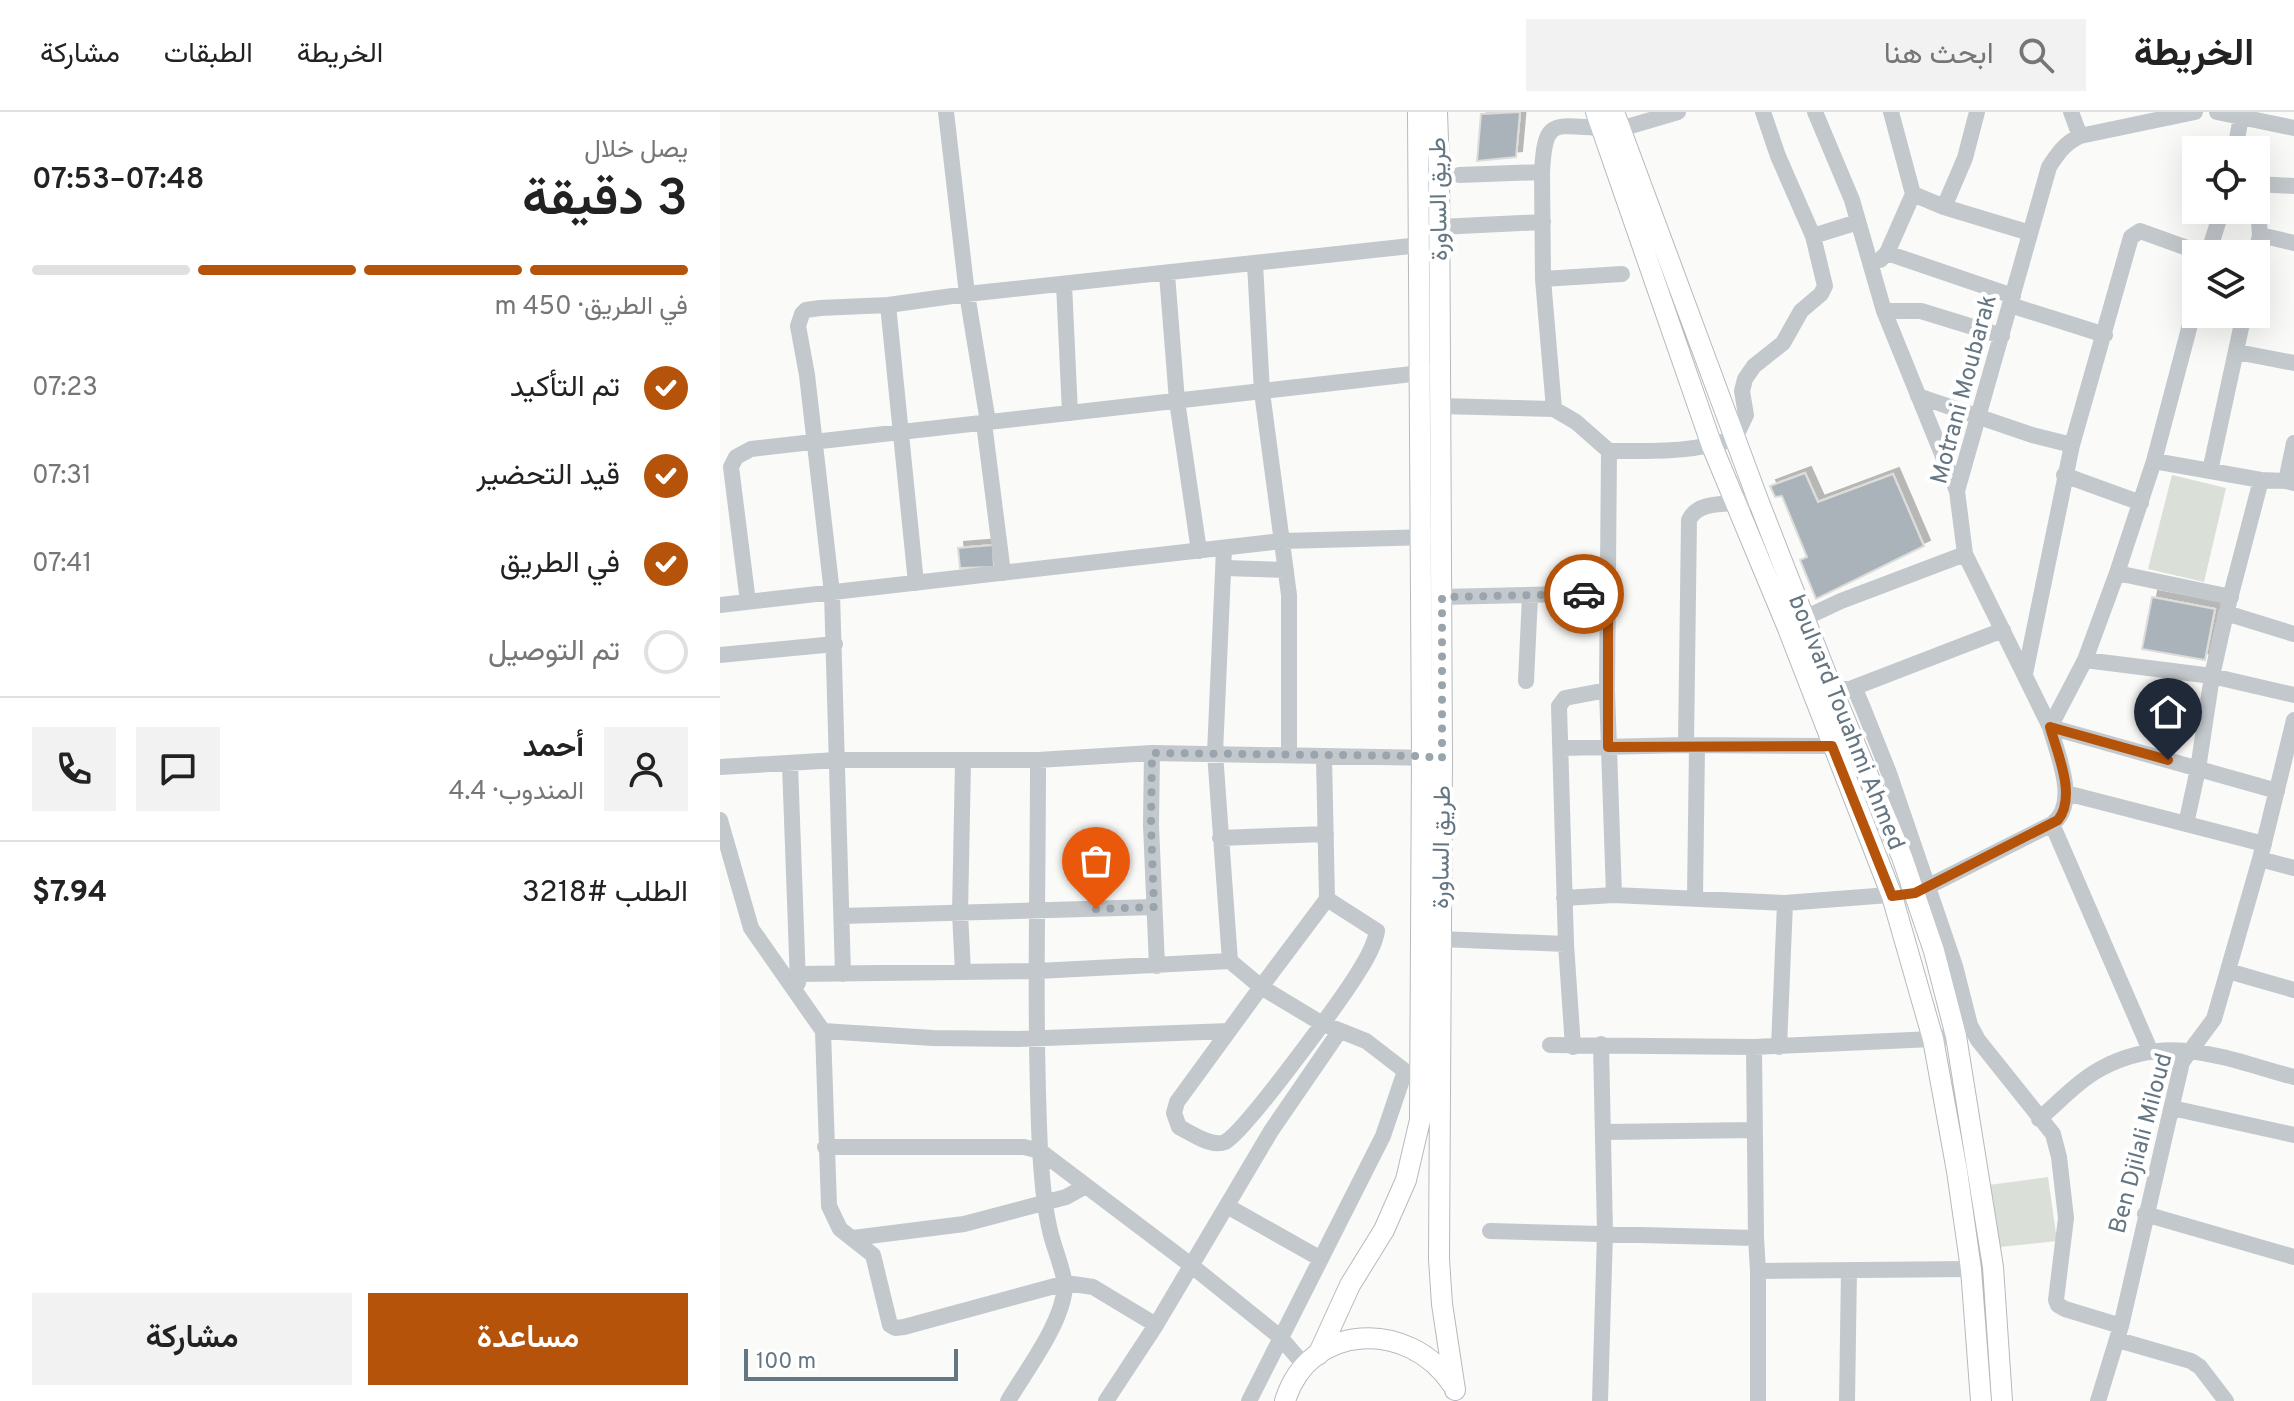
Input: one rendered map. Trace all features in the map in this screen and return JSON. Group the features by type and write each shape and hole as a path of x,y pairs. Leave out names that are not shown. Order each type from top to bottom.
{"main road":[{"name":"طريق الساورة","path":"1418,112 1420,245 1429,372 1432,758 1440,939 1439,1259 1442,1304 1458,1395"},
{"name":"طريق الساورة","path":"1285,1401 1295,1380 1312,1361 1350,1285 1384,1230 1406,1180 1420,1120 1414,1075 1442,597 1431,537 1440,406 1429,372 1439,227 1449,172 1437,112"},
{"name":"boulvard Touahmi Ahmed","path":"1608,120 1758,500 1832,746 1892,896 1933,1039 1957,1171 1971,1269 1981,1401"},
{"name":"boulvard Touahmi Ahmed","path":"1608,120 1712,446 1737,504 1796,622 1841,689 1902,857 1921,889 1956,1036 1993,1267 2002,1401"},
{"path":"1418,168 1449,172"},
{"path":"1312,1361 1342,1342 1368,1337 1395,1340 1420,1350 1441,1367 1458,1395"}],"street":[{"path":"946,112 1003,573"},
{"path":"1554,409 1543,279 1544,141 1551,129 1560,126 1678,112"},
{"path":"1440,406 1554,409 1576,422 1609,451 1683,450 1712,446 1735,438 1746,415 1742,391 1745,379 1754,366 1783,343 1801,311 1821,294 1825,286 1813,236 1778,156 1763,112"},
{"path":"1815,112 1838,163 1884,311 1957,491"},
{"path":"1871,269 1887,253 1913,194 1891,112"},
{"path":"1944,207 1965,158 1977,112"},
{"path":"2071,112 2080,136 2195,112"},
{"path":"2217,112 2294,128"},
{"path":"2238,136 2241,117"},
{"name":"Motrani Moubarak","path":"2066,793 2050,727 1965,554 1957,491 2049,167 2060,150 2080,136"},
{"path":"1449,172 1542,172"},
{"path":"2270,185 2294,186"},
{"path":"1913,194 1944,207 2030,233"},
{"path":"1439,227 1543,222"},
{"path":"1813,236 1858,222"},
{"path":"2259,224 2259,240"},
{"path":"2025,674 2064,475 2124,262 2135,234 2140,231 2182,246"},
{"path":"2260,235 2294,243"},
{"path":"843,974 835,644 832,593 799,319 806,310 888,305 1420,245"},
{"path":"1887,253 2105,335"},
{"path":"1255,264 1262,392 1286,570 1291,636 1289,755"},
{"path":"1167,274 1177,401 1199,551"},
{"path":"1543,279 1600,278 1622,274"},
{"path":"1064,284 1070,413"},
{"path":"888,305 916,583"},
{"path":"1884,311 1921,311 2002,336"},
{"path":"2189,328 2154,461 2117,573 2085,660 2050,727 2277,791"},
{"path":"2210,471 2241,328"},
{"path":"2237,352 2294,363"},
{"path":"748,602 731,467 732,461 751,449 1429,372"},
{"path":"1918,396 2032,435 2072,445"},
{"path":"2154,461 2261,480 2290,482 2294,443"},
{"path":"1609,451 1607,690 1614,895"},
{"path":"2064,475 2141,503"},
{"path":"2186,824 2212,676 2261,480"},
{"path":"1695,898 1689,520 1693,512 1701,507 1758,500"},
{"path":"720,605 1282,541 1431,537"},
{"path":"1224,549 1215,753 1230,961"},
{"path":"1796,622 1841,601 1965,554"},
{"path":"1224,568 1286,570"},
{"path":"2117,573 2228,605 2294,634"},
{"path":"1442,597 1608,593"},
{"path":"1526,681 1530,596"},
{"path":"1841,689 2003,630"},
{"path":"720,655 835,644"},
{"path":"2085,660 2212,676 2294,695"},
{"path":"1573,1047 1564,898 1559,706 1569,696 1607,690"},
{"name":"Ben Djilali Miloud","path":"2098,1401 2119,1333 2182,1062 2214,1019 2262,851 2294,720"},
{"path":"1561,748 1832,746"},
{"path":"720,767 837,760 1038,760 1152,753 1432,758"},
{"path":"1152,753 1151,825 1157,966"},
{"path":"1324,757 1327,899 1177,1102 1174,1113 1179,1127 1214,1144 1223,1143 1233,1136 1359,971 1377,935 1371,926 1327,899"},
{"path":"1008,1401 1052,1327 1066,1283 1059,1267 1044,1203 1040,1151 1037,1038 1038,760"},
{"path":"963,762 960,913 963,972"},
{"path":"790,765 799,1000"},
{"path":"1564,898 1614,895 1785,903 1892,896 1921,889 2052,824 2063,814 2066,793 2186,824 2262,851 2294,868"},
{"path":"720,820 751,928 823,1031 825,1147 831,1214 840,1229 873,1255 887,1319 895,1328 1066,1283 1093,1287 1156,1325"},
{"path":"2052,824 2150,1050"},
{"path":"1220,838 1326,834"},
{"path":"1921,889 1955,966 1970,1025 1978,1040 2053,1134 2066,1218 2056,1300 2058,1305 2191,1361 2200,1367 2226,1401"},
{"path":"1779,1047 1785,903"},
{"path":"842,916 1154,907"},
{"path":"1440,939 1566,944"},
{"path":"798,974 1038,971 1230,961 1261,987 1321,1023 1376,1047 1414,1075 1249,1401"},
{"path":"2228,971 2294,990"},
{"path":"823,1031 933,1038 1037,1038 1229,1031"},
{"path":"1106,1401 1156,1325 1271,1131 1339,1032"},
{"path":"1550,1045 1779,1047 1956,1036"},
{"path":"1600,1401 1605,1233 1601,1044"},
{"path":"1754,1047 1758,1401"},
{"path":"2039,1119 2099,1069 2150,1050 2189,1049 2294,1077"},
{"path":"2172,1108 2294,1135"},
{"path":"1604,1132 1755,1130"},
{"path":"825,1147 1024,1147 1040,1151 1312,1361"},
{"path":"853,1238 964,1224 1066,1197 1086,1186"},
{"path":"1227,1206 1321,1259"},
{"path":"2145,1214 2294,1257"},
{"path":"1490,1231 1756,1238"},
{"path":"1758,1271 1971,1269"},
{"path":"1847,1401 1849,1270"}],"shaded area":[{"path":"2172,475 2226,488 2204,582 2148,569"},
{"path":"2048,1177 2057,1241 2000,1247 1989,1185"}],"building":[{"path":"1520,112 1516,157 1477,161 1481,114"},
{"path":"1805,473 1818,502 1893,474 1924,546 1816,599 1800,560 1807,557 1782,496 1775,497 1770,486"},
{"path":"993,545 994,567 960,568 958,548"},
{"path":"2152,597 2215,609 2205,660 2142,649"}],"way so far":[{"path":"1096,909 1154,907 1152,753 1422,756 1442,759 1442,597 1584,594"}],"route":[{"path":"1584,594 1608,593 1608,747 1832,746 1892,896 1915,893 2058,820 2066,806 2066,793 2050,727 2168,760"}]}
